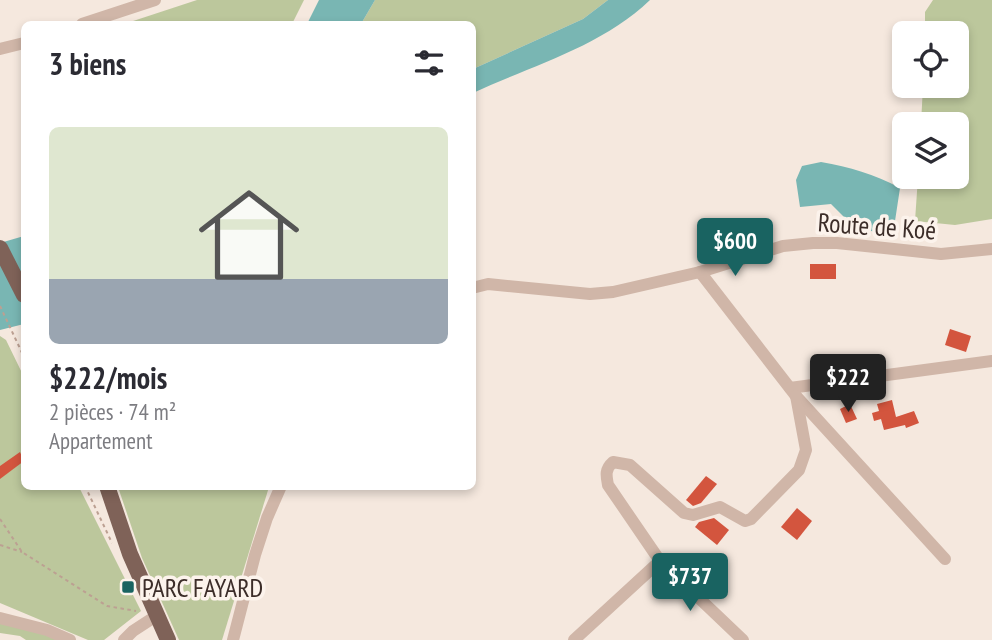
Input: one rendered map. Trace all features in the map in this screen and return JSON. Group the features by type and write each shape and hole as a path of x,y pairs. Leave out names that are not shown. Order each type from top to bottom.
{"main road":[{"path":"0,248 21,289"},
{"path":"108,490 130,554 169,640"}],"street":[{"path":"91,21 155,0"},
{"path":"0,49 21,44"},
{"name":"Route de Koé","path":"476,287 488,284 590,294 648,286 783,246 813,243 941,254 992,249"},
{"path":"700,272 793,392 945,559"},
{"path":"793,392 992,361"},
{"path":"743,640 660,561 608,485 607,467 613,462 630,464 684,513 693,515 720,507 745,521 751,519 799,470 806,450 793,392"},
{"path":"233,640 255,555 279,490"},
{"path":"574,640 660,561"},
{"path":"124,640 156,616"},
{"path":"0,618 47,630 70,640"}],"path":[{"path":"0,306 21,350"},
{"path":"88,490 115,549"},
{"path":"0,519 22,552"},
{"path":"0,545 22,552 107,606 136,611"}],"green space":[{"path":"197,0 304,0 294,21 133,21"},
{"path":"375,0 608,0 583,19 476,68 476,21 363,21"},
{"path":"933,0 992,0 992,219 955,225 915,221 917,189 969,189 969,112 922,112 922,98 969,98 969,21 925,21 925,12"},
{"name":"PARC FAYARD","path":"0,336 6,340 21,371 21,490 80,490 141,611 104,640 88,640 0,603"},
{"path":"119,490 268,490 222,640 179,640 142,558"},
{"path":"0,618 72,640 26,640 20,636 0,633"}],"water":[{"path":"319,0 375,0 363,21 308,21"},
{"path":"608,0 650,0 631,16 588,43 476,92 476,68 583,19"},
{"path":"821,162 842,166 892,184 892,189 900,189 895,221 884,234 854,227 831,204 800,207 796,180 802,166"},
{"path":"21,237 21,325 0,330 0,243"}],"building":[{"path":"810,264 836,264 836,279 810,279"},
{"path":"950,329 971,336 966,352 945,345"},
{"path":"892,400 896,417 914,411 919,423 906,428 905,425 884,430 881,419 874,421 872,413 879,411 877,404"},
{"path":"850,404 857,419 846,423 840,409"},
{"path":"20,452 21,463 0,479 0,466"},
{"path":"706,476 717,484 701,503 693,506 686,500"},
{"path":"797,508 812,521 797,540 781,527"},
{"path":"714,518 729,530 717,545 695,527 699,522"}],"place":[{"name":"PARC FAYARD","path":"128,587"}]}
